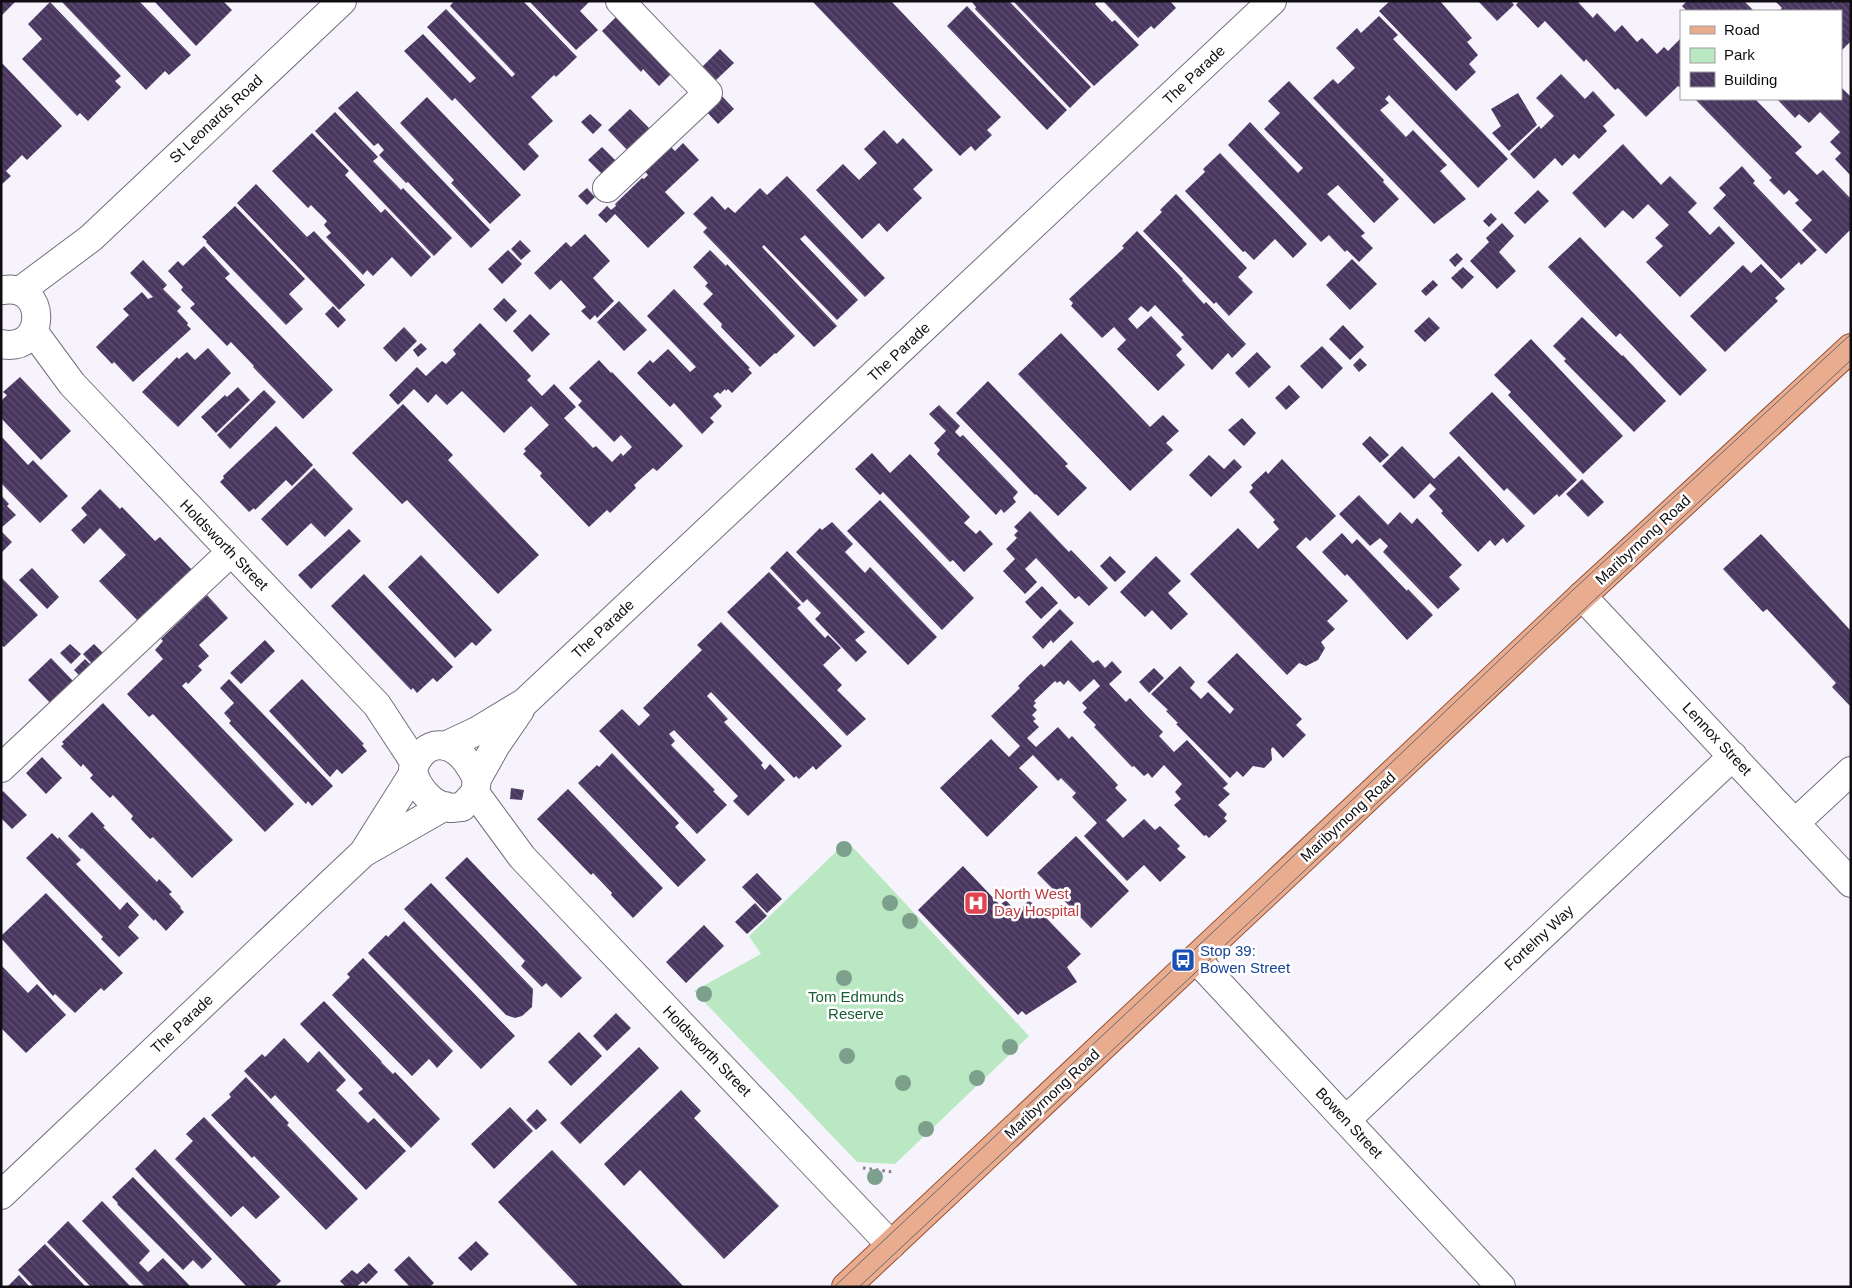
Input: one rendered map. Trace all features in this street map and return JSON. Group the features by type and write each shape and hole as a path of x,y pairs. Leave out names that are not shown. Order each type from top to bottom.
{"main road":[{"name":"Maribyrnong Road","path":"846,1287 1582,596 1851,348"}],"street":[{"name":"St Leonards Road","path":"18,318 92,238 342,1"},
{"path":"607,188 708,93 620,1"},
{"name":"The Parade","path":"1,1195 363,853 427,757 477,731 525,702 1272,1"},
{"name":"Holdsworth Street","path":"18,318 72,384 427,757"},
{"path":"1,768 231,552"},
{"name":"Lennox Street","path":"1582,596 1851,883"},
{"name":"The Parade","path":"363,853 464,796 525,702"},
{"path":"453,750 468,763 464,796 437,804 426,795 418,786 427,757 453,750"},
{"name":"Fortelny Way","path":"1346,1120 1733,756"},
{"path":"1796,823 1851,771"},
{"name":"Holdsworth Street","path":"464,796 891,1245"},
{"name":"Bowen Street","path":"1196,960 1501,1287"}],"path":[{"path":"860,1167 892,1172"}],"green space":[{"name":"Tom Edmunds Reserve","path":"847,841 1029,1036 895,1164 857,1162 694,991 761,954 749,936"}],"building":[{"path":"1,1 16,1 1,16"},
{"path":"61,1 139,1 191,55 169,75 165,71 146,90"},
{"path":"154,1 223,1 232,10 196,46"},
{"path":"454,1 523,1 577,57 556,77 554,75 531,97 553,121 528,144 539,156 524,171 455,98 452,101 404,51 423,34 470,83 476,78 427,27 446,9 512,77 515,74 450,6"},
{"path":"529,1 590,1 580,11 598,30 576,50"},
{"path":"812,1 891,1 1001,117 987,130 992,135 975,151 971,146 960,156"},
{"path":"971,1 1009,1 1091,87 1070,108 975,9 976,7"},
{"path":"1013,1 1097,1 1095,4 1112,22 1115,20 1139,45 1094,86"},
{"path":"1103,1 1170,1 1176,8 1154,29 1151,26 1138,38"},
{"path":"1390,1 1440,1 1472,38 1467,42 1478,55 1469,64 1476,72 1456,91 1379,11"},
{"path":"1478,1 1511,1 1514,5 1497,21"},
{"path":"1519,1 1577,1 1593,18 1597,13 1615,32 1622,25 1637,42 1642,38 1657,54 1664,47 1668,51 1680,39 1680,87 1678,86 1646,117 1618,88 1615,90 1586,59 1584,62 1545,21 1538,28 1516,5"},
{"path":"1687,1 1744,1 1753,10 1686,10 1682,6"},
{"path":"1775,1 1831,1 1833,3 1835,1 1851,1 1851,41 1842,50 1842,10 1780,10 1782,8"},
{"path":"50,2 121,76 115,81 121,87 88,121 80,113 77,116 22,59 42,39 28,24"},
{"path":"967,6 1067,110 1047,130 947,26"},
{"path":"619,14 674,71 659,86 643,69 641,72 602,31"},
{"path":"1379,16 1398,35 1393,39 1508,159 1478,188 1389,95 1385,99 1389,103 1380,110 1406,137 1413,130 1447,165 1440,171 1466,199 1434,224 1313,98 1333,79 1338,84 1355,68 1336,48 1357,28 1361,33"},
{"path":"720,49 734,63 715,81 702,67"},
{"path":"1,62 62,126 27,160 22,155 6,171 11,176 1,185"},
{"path":"1561,74 1585,99 1593,91 1615,115 1603,126 1607,131 1579,159 1574,154 1562,166 1555,158 1534,179 1510,154 1539,126 1541,129 1554,116 1536,98"},
{"path":"1289,81 1384,180 1383,182 1399,199 1374,223 1338,185 1327,194 1365,233 1361,236 1373,248 1359,262 1347,250 1345,252 1329,235 1321,242 1228,145 1250,122 1298,173 1303,168 1264,129 1280,113 1268,101"},
{"path":"1842,88 1851,97 1851,176 1835,159 1841,153 1830,142 1840,132 1820,112 1809,123 1799,114 1795,118 1778,100 1842,100"},
{"path":"357,91 490,230 471,248 408,182 406,183 379,155 384,150 378,143 374,146 338,108"},
{"path":"1518,93 1537,125 1509,151 1492,133 1501,126 1491,109"},
{"path":"721,95 734,109 718,124 705,110"},
{"path":"427,97 521,195 490,224 451,183 454,180 400,123"},
{"path":"1696,100 1756,100 1802,147 1795,153 1817,175 1823,170 1851,199 1851,229 1826,254 1802,230 1812,220 1795,203 1799,200 1789,190 1784,195 1769,180 1772,178"},
{"path":"630,109 655,134 633,156 608,130"},
{"path":"335,112 378,157 373,161 401,190 403,188 452,238 434,256 315,131"},
{"path":"590,114 602,125 593,134 581,122"},
{"path":"884,130 897,144 903,138 933,170 913,189 922,198 887,232 879,223 862,239 816,190 843,164 859,180 877,163 864,149"},
{"path":"312,133 349,171 345,175 381,213 385,209 431,257 411,277 392,257 373,276 367,270 363,275 326,237 331,233 324,225 327,221 311,205 308,208 272,171"},
{"path":"683,143 699,160 665,192 685,213 648,248 615,214 606,223 598,215 607,206 611,210 616,206 615,204 642,178 644,179 648,175 642,168 668,144 675,151"},
{"path":"1623,144 1661,185 1670,176 1697,203 1688,212 1710,235 1719,226 1735,243 1680,297 1646,262 1663,246 1655,238 1669,225 1648,204 1633,219 1623,210 1605,228 1572,193"},
{"path":"602,147 619,164 605,177 588,160"},
{"path":"1220,153 1307,244 1293,258 1275,239 1254,260 1245,251 1243,252 1185,191 1205,172 1203,169"},
{"path":"1742,166 1755,181 1753,183 1817,250 1801,265 1799,262 1781,279 1713,208 1726,195 1719,188"},
{"path":"787,176 885,278 865,297 805,235 800,239 858,300 837,320 764,245 762,247 837,326 814,347 703,232 707,228 693,214 712,196 725,210 728,207 735,213 760,188 767,195"},
{"path":"256,184 307,237 314,231 365,285 339,310 237,203"},
{"path":"587,188 595,197 587,205 578,196"},
{"path":"1538,190 1549,201 1525,224 1514,213"},
{"path":"1176,194 1247,268 1238,277 1253,292 1229,316 1216,302 1214,304 1143,231 1162,212 1160,210"},
{"path":"235,206 305,279 289,294 303,309 286,325 202,237"},
{"path":"1491,213 1497,219 1489,227 1483,221"},
{"path":"1502,223 1514,236 1499,252 1516,271 1497,289 1470,261 1489,242 1486,238"},
{"path":"1137,231 1204,304 1206,302 1246,344 1232,358 1228,353 1212,370 1181,337 1184,335 1155,305 1148,312 1141,306 1128,319 1137,329 1151,316 1182,349 1176,355 1185,365 1158,391 1117,349 1126,340 1114,327 1102,338 1071,306 1073,303 1069,299 1124,248 1122,246"},
{"path":"585,234 610,261 593,278 614,301 597,318 595,315 590,320 581,311 586,307 561,280 550,290 534,273 566,242 571,247"},
{"path":"1580,237 1707,370 1680,396 1620,333 1616,337 1548,267"},
{"path":"520,240 531,251 521,260 511,249"},
{"path":"204,246 230,274 225,278 333,390 303,419 231,342 227,346 190,308 195,304 181,290 183,287 168,271 178,261 183,266"},
{"path":"508,250 522,264 502,284 488,269"},
{"path":"710,250 726,266 727,264 795,336 760,367 721,327 722,324 703,304 713,294 705,286 708,283 693,267"},
{"path":"1457,253 1463,259 1455,267 1449,260"},
{"path":"1352,259 1377,284 1350,310 1326,285"},
{"path":"143,260 167,285 163,289 181,307 177,311 191,329 133,382 96,347 129,315 123,309 142,292 148,299 153,297 130,273"},
{"path":"1761,264 1785,289 1775,298 1778,301 1725,352 1690,316 1743,265 1751,273"},
{"path":"1463,267 1474,277 1462,289 1451,278"},
{"path":"1433,280 1438,285 1426,296 1421,291"},
{"path":"674,289 750,368 748,369 752,373 732,393 725,389 720,394 718,392 713,396 722,406 710,418 714,422 702,434 674,403 670,407 637,373 650,360 653,363 668,349 690,372 696,367 647,316"},
{"path":"504,298 517,311 506,322 493,309"},
{"path":"619,301 647,330 624,351 597,322"},
{"path":"333,306 346,320 338,328 325,314"},
{"path":"530,314 550,334 532,352 513,331"},
{"path":"1429,317 1440,328 1425,342 1414,331"},
{"path":"1582,317 1623,355 1666,401 1634,432 1564,361 1566,359 1553,346"},
{"path":"480,323 531,376 527,380 542,396 554,384 576,407 564,418 593,448 596,446 612,462 621,453 623,456 632,447 621,435 614,442 578,405 582,401 569,388 599,360 683,446 657,471 653,468 634,485 636,488 610,513 607,510 589,527 540,476 542,473 523,454 526,451 524,449 549,425 531,406 504,433 462,391 447,405 436,394 428,403 414,389 398,405 389,395 417,367 426,376 442,361 446,364 456,354 453,350"},
{"path":"1343,325 1364,347 1350,360 1329,339"},
{"path":"404,327 417,341 396,362 383,348"},
{"path":"1061,333 1150,427 1163,415 1179,431 1166,443 1173,450 1130,491 1018,374"},
{"path":"1531,339 1623,436 1583,474 1508,395 1511,392 1494,375"},
{"path":"421,343 427,349 418,357 413,350"},
{"path":"1322,346 1343,368 1322,389 1300,366"},
{"path":"208,348 231,373 178,427 142,392 177,357 179,359 187,352 195,360"},
{"path":"1257,352 1271,367 1249,388 1235,373"},
{"path":"1360,358 1367,365 1359,372 1353,365"},
{"path":"20,377 71,431 41,460 1,418 1,401 7,395 3,392"},
{"path":"988,381 1068,464 1065,466 1087,488 1058,516 1035,495 956,413"},
{"path":"1289,385 1300,397 1286,410 1275,398"},
{"path":"238,387 250,400 216,433 201,417 225,395 227,397"},
{"path":"264,390 276,402 230,449 217,435"},
{"path":"1492,392 1577,480 1559,497 1557,494 1534,515 1507,488 1504,491 1449,433"},
{"path":"403,404 453,455 448,460 539,555 498,594 407,500 402,504 352,453"},
{"path":"939,405 960,426 955,432 960,437 963,435 1018,492 1013,498 1016,502 1004,513 1001,509 996,515 937,454 940,450 934,443 946,431 929,414"},
{"path":"1242,418 1256,433 1244,446 1228,430"},
{"path":"276,426 313,465 292,486 286,480 255,510 254,508 249,512 220,482 224,478 223,476"},
{"path":"1,436 28,465 33,460 68,496 40,523 1,483"},
{"path":"1370,436 1389,455 1380,463 1362,444"},
{"path":"1402,446 1434,479 1459,456 1525,526 1507,543 1503,538 1495,546 1490,540 1478,552 1441,513 1443,511 1429,496 1436,489 1430,483 1414,499 1382,466"},
{"path":"872,453 890,473 910,454 970,517 964,523 976,534 980,530 993,544 964,572 953,560 950,562 883,492 880,495 855,469"},
{"path":"1209,455 1224,469 1234,459 1242,467 1211,497 1189,475"},
{"path":"1282,459 1336,516 1310,541 1306,537 1296,547 1348,601 1327,621 1335,629 1321,642 1325,648 1318,660 1306,666 1299,663 1287,675 1190,574 1238,528 1258,549 1279,529 1273,522 1275,520 1249,492 1253,488 1251,485 1266,471 1268,474"},
{"path":"314,468 353,509 325,537 311,523 287,546 261,519"},
{"path":"1582,479 1604,502 1588,517 1566,494"},
{"path":"100,489 120,509 122,507 155,541 160,537 193,571 139,622 99,581 126,555 100,528 84,544 71,530 87,515 81,508"},
{"path":"1,495 9,504 7,506 16,515 1,528"},
{"path":"1359,495 1388,525 1400,512 1412,524 1417,518 1462,565 1449,577 1460,589 1438,609 1383,552 1388,546 1380,538 1370,546 1339,514"},
{"path":"880,500 974,598 942,630 847,531"},
{"path":"1030,511 1069,552 1071,550 1108,588 1089,606 1079,596 1075,599 1036,558 1025,569 1037,582 1025,594 1003,571 1015,559 1006,549 1017,538 1014,535 1018,531 1014,527"},
{"path":"832,522 853,544 845,552 865,573 870,567 937,637 908,665 796,552 820,528 822,530"},
{"path":"349,529 361,541 311,589 298,575"},
{"path":"1,531 12,542 1,553"},
{"path":"1342,533 1352,544 1357,539 1433,615 1407,640 1347,574 1345,576 1322,552"},
{"path":"1761,534 1851,631 1851,707 1832,687 1836,683 1767,609 1763,612 1723,569"},
{"path":"787,551 865,632 855,640 867,652 856,662 815,619 821,613 807,599 803,603 770,568"},
{"path":"421,555 492,630 476,646 472,642 455,658 388,587"},
{"path":"1110,556 1126,572 1115,582 1100,566"},
{"path":"1156,556 1181,581 1168,593 1188,614 1171,630 1152,610 1145,617 1120,592"},
{"path":"32,568 59,597 47,609 19,580"},
{"path":"769,572 801,605 797,608 825,638 828,635 841,648 823,665 842,685 837,690 866,719 847,736 727,612"},
{"path":"364,574 453,667 437,682 433,678 417,693 413,688 411,690 331,606"},
{"path":"1,577 38,615 4,647 1,645"},
{"path":"1042,586 1058,603 1041,619 1025,602"},
{"path":"207,595 228,618 199,645 209,656 198,666 202,670 188,684 186,682 182,686 294,804 265,832 153,714 149,717 127,694 163,659 155,650 163,641 161,639"},
{"path":"1060,609 1074,623 1053,643 1051,640 1043,649 1032,637"},
{"path":"721,622 842,746 816,770 813,766 799,779 796,776 794,778 711,692 707,696 728,719 724,722 763,763 761,765 765,770 770,764 785,780 748,816 733,801 738,796 674,730 669,734 675,741 671,745 727,805 697,834 599,731 622,709 639,726 650,715 643,708 702,650 697,645"},
{"path":"265,640 275,651 241,684 230,673"},
{"path":"1071,640 1093,663 1098,660 1105,668 1112,661 1122,672 1109,684 1126,702 1130,698 1163,732 1159,736 1174,752 1187,740 1228,784 1223,788 1230,794 1218,805 1227,814 1224,818 1227,821 1209,838 1206,835 1204,836 1174,805 1181,799 1175,792 1182,784 1164,765 1152,778 1148,773 1144,776 1134,766 1132,767 1094,727 1096,725 1083,712 1087,708 1082,703 1100,686 1094,679 1080,692 1068,680 1064,685 1060,681 1057,683 1055,681 1034,701 1036,703 1033,706 1037,710 1032,715 1036,719 1033,721 1039,727 1027,738 1036,747 1058,727 1069,739 1072,736 1118,785 1115,788 1127,800 1106,820 1123,838 1144,819 1155,830 1160,826 1180,846 1177,849 1186,857 1160,882 1144,865 1127,881 1084,836 1097,823 1072,797 1076,793 1061,778 1058,781 1033,755 1019,768 1038,787 987,837 940,788 991,739 1009,757 1020,746 991,716 1020,688 1018,686 1028,676 1041,664 1044,667"},
{"path":"70,644 81,654 71,664 60,653"},
{"path":"94,644 103,653 92,664 83,654"},
{"path":"1237,653 1302,719 1296,725 1306,735 1283,758 1273,747 1271,749 1272,760 1264,768 1253,766 1243,777 1237,771 1230,778 1176,724 1178,723 1166,711 1168,710 1151,694 1180,666 1195,682 1190,688 1201,699 1208,692 1230,714 1234,709 1207,682"},
{"path":"51,658 75,683 52,705 28,680"},
{"path":"85,659 94,668 83,679 74,670"},
{"path":"1154,668 1164,678 1149,693 1139,682"},
{"path":"229,679 333,786 312,806 308,801 306,804 229,723 231,721 224,713 234,703 220,688"},
{"path":"302,679 364,744 362,745 367,751 342,774 337,769 330,777 269,711"},
{"path":"103,703 233,840 192,878 153,837 150,839 131,819 133,816 113,795 110,798 90,778 93,775 83,764 81,767 61,746 64,744 62,742"},
{"path":"612,753 679,823 675,827 706,860 678,887 578,783 597,765 599,767"},
{"path":"42,757 62,778 46,794 26,773"},
{"path":"511,788 524,790 522,800 510,799"},
{"path":"568,789 663,888 633,918 593,873 591,875 537,819"},
{"path":"3,791 27,815 12,829 1,818 1,793"},
{"path":"92,812 105,826 103,827 157,882 159,879 172,892 169,894 184,912 166,931 68,836"},
{"path":"52,833 58,839 59,837 81,860 76,864 120,910 127,902 139,915 128,927 139,938 119,957 101,939 103,937 26,858"},
{"path":"1076,836 1129,891 1091,928 1037,873"},
{"path":"467,857 582,978 561,998 546,983 542,987 521,966 525,961 445,878"},
{"path":"963,866 1000,905 1006,900 1017,913 1029,900 1081,954 1067,967 1077,982 1026,1015 1022,1011 1018,1015 918,910"},
{"path":"757,873 782,899 767,913 742,887"},
{"path":"431,883 533,989 532,1007 522,1016 515,1018 506,1015 404,909"},
{"path":"46,893 123,973 104,991 101,988 75,1013 55,994 53,996 1,938"},
{"path":"755,903 767,916 747,934 735,922"},
{"path":"404,921 515,1036 481,1069 368,953"},
{"path":"704,925 724,946 686,983 666,962"},
{"path":"363,958 453,1051 437,1068 429,1059 412,1076 332,995 350,977 347,974"},
{"path":"1,965 28,993 37,984 66,1015 26,1053 1,1028"},
{"path":"324,1001 381,1062 393,1074 395,1072 440,1119 411,1148 358,1093 363,1089 300,1024"},
{"path":"616,1013 631,1028 607,1051 593,1036"},
{"path":"579,1032 602,1056 571,1086 548,1062"},
{"path":"284,1038 308,1063 319,1051 346,1080 336,1090 368,1123 374,1118 406,1151 366,1190 275,1095 271,1099 244,1071 262,1054 265,1057"},
{"path":"639,1047 659,1068 580,1144 560,1123"},
{"path":"246,1077 289,1123 287,1125 358,1199 326,1230 211,1115 231,1097 229,1094"},
{"path":"681,1090 701,1111 694,1118 779,1206 724,1259 640,1170 624,1186 604,1164"},
{"path":"510,1107 533,1131 494,1169 471,1144"},
{"path":"537,1109 547,1120 536,1130 526,1120"},
{"path":"204,1117 280,1197 256,1219 243,1206 231,1217 175,1159 193,1141 186,1134"},
{"path":"155,1149 281,1281 274,1287 247,1287 135,1169"},
{"path":"552,1150 684,1287 579,1287 498,1202"},
{"path":"133,1177 212,1259 202,1269 193,1260 183,1270 117,1204 112,1197"},
{"path":"102,1201 150,1251 139,1263 148,1272 163,1258 191,1287 145,1287 82,1221"},
{"path":"68,1221 131,1287 91,1287 47,1242"},
{"path":"476,1241 489,1254 471,1271 458,1258"},
{"path":"45,1244 86,1287 34,1287 18,1270"},
{"path":"409,1256 434,1283 430,1287 410,1287 394,1270"},
{"path":"369,1263 378,1272 366,1284 363,1281 356,1287 346,1287 340,1281 352,1270 357,1274"},
{"path":"19,1275 30,1287 7,1287"}],"tram line":[{"path":"834,1287 1246,901 1574,589 1851,334"},
{"path":"859,1287 1851,360"}],"place":[{"name":"North West Day Hospital","path":"976,903"},
{"name":"Stop 39: Bowen Street","path":"1183,960"}]}
